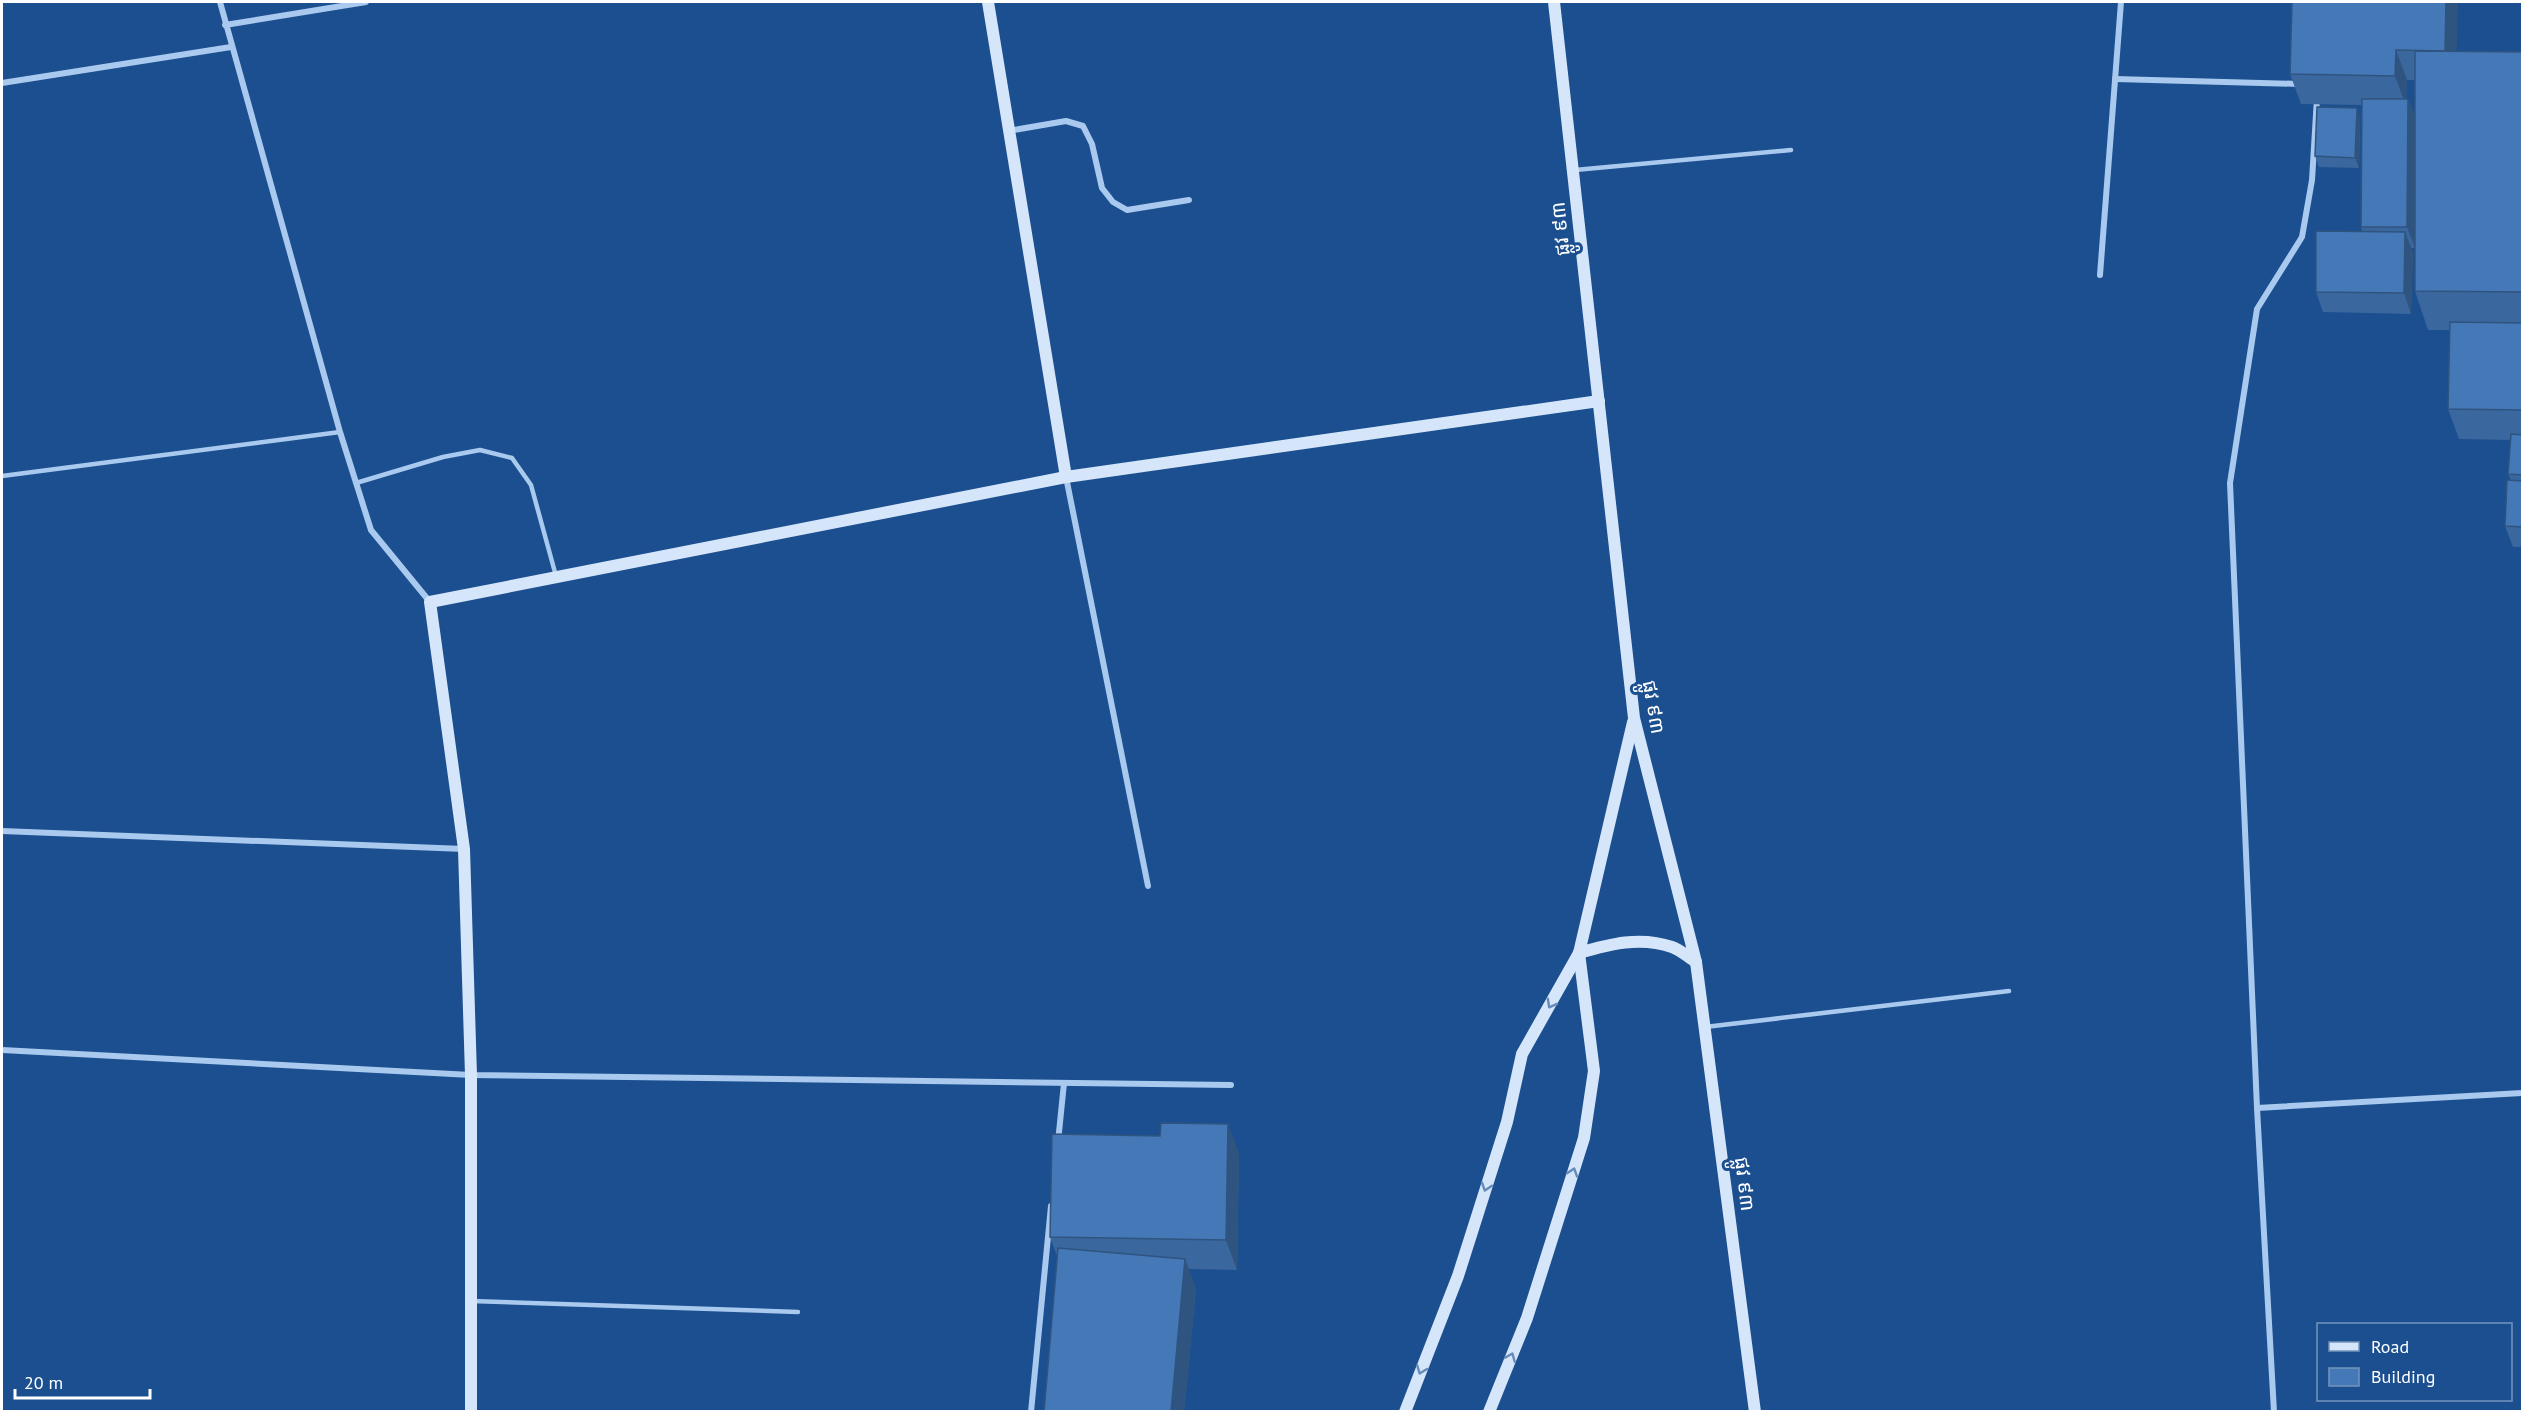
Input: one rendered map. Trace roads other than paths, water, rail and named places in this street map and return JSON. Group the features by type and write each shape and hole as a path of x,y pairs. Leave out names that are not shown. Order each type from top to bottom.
{"street":[{"path":"220,2 340,432 371,530 430,602 464,849 471,1075 471,1412"},
{"path":"225,25 366,2"},
{"path":"988,2 1066,477 1148,886"},
{"name":"ផ្លូវ ៩៣","path":"1554,2 1634,718 1696,962 1755,1412"},
{"path":"2100,274 2121,2"},
{"path":"2,83 231,46"},
{"path":"2115,79 2305,84"},
{"path":"2274,1412 2257,1108 2230,483 2257,309 2301,237 2312,180 2317,84"},
{"path":"1008,131 1066,122 1083,126 1092,144 1102,188 1113,202 1127,210 1189,200"},
{"path":"430,602 1066,477 1599,401"},
{"path":"1405,1412 1458,1276 1507,1122 1522,1054 1579,953 1634,718"},
{"path":"2,831 464,849"},
{"path":"1579,953 1614,943 1641,941 1674,947 1696,962"},
{"path":"1489,1412 1527,1318 1584,1138 1594,1071 1579,953"},
{"path":"2,1050 471,1075 1231,1085"},
{"path":"1057,1153 1064,1083"},
{"path":"2257,1108 2523,1093"},
{"path":"1031,1412 1052,1200"}],"lane":[{"path":"1573,170 1791,150"},
{"path":"2,476 340,432"},
{"path":"356,483 480,450 512,458 531,485 556,578"},
{"path":"1705,1026 2009,991"},
{"path":"471,1301 798,1312"}]}
